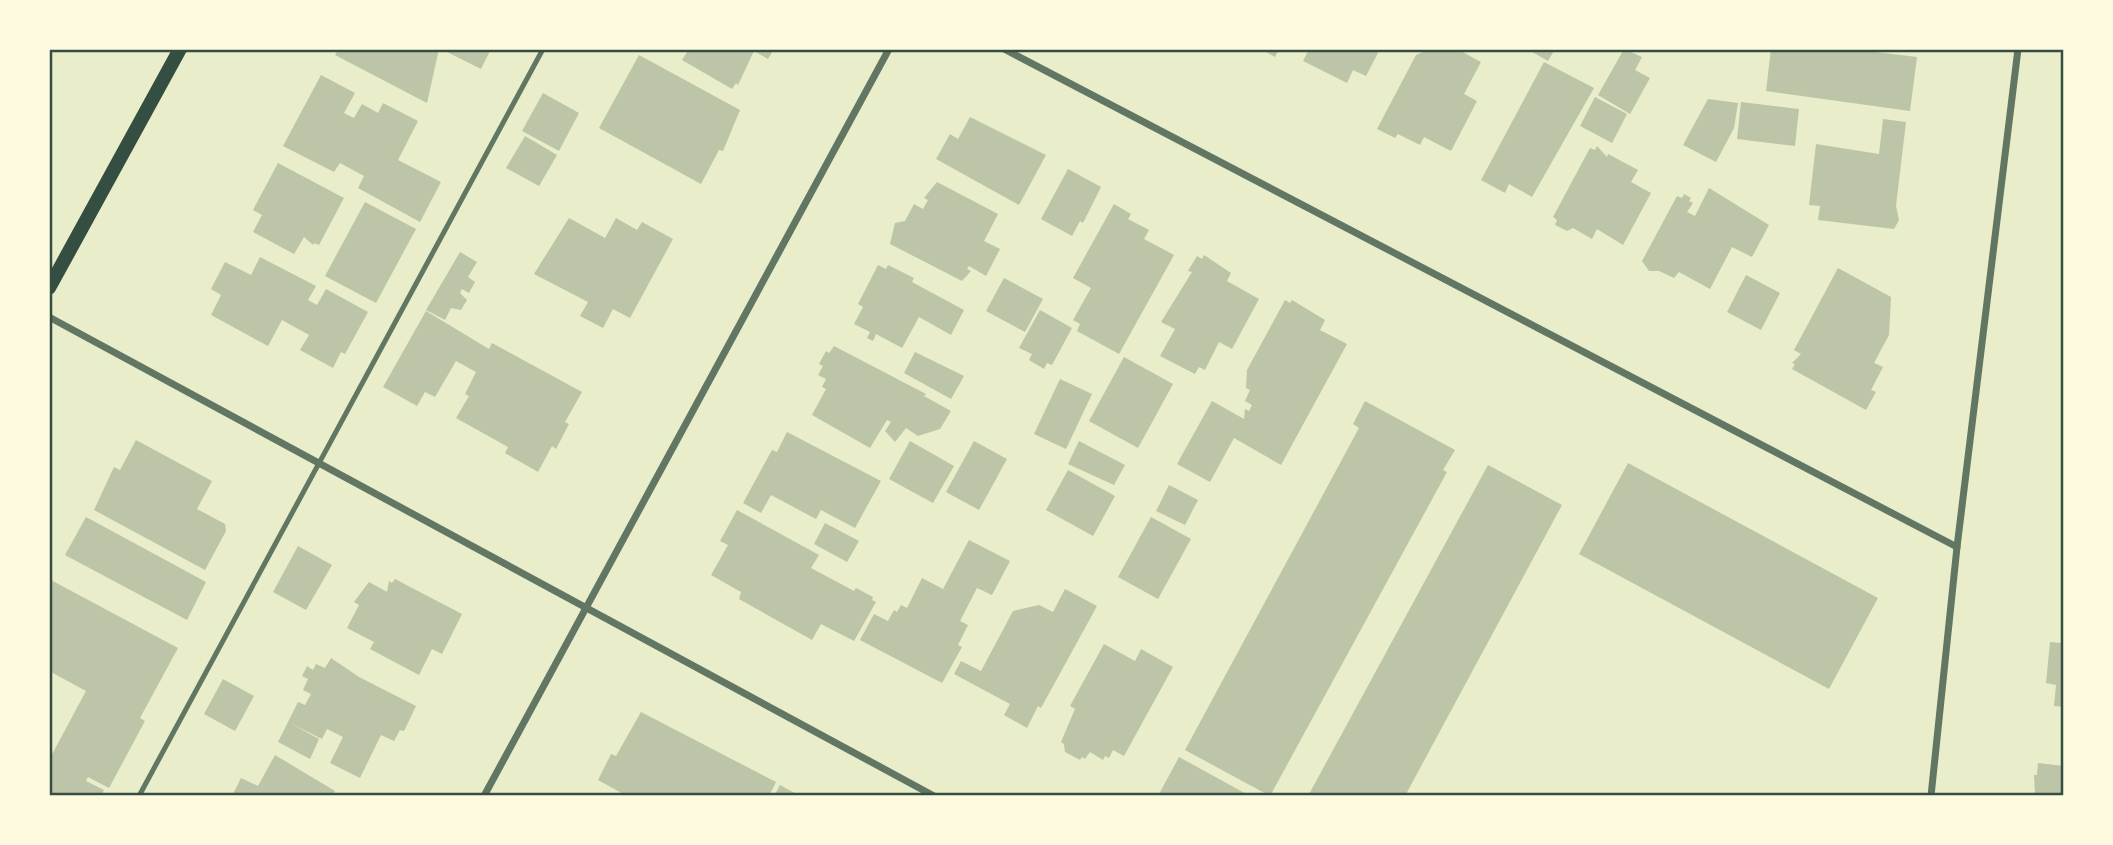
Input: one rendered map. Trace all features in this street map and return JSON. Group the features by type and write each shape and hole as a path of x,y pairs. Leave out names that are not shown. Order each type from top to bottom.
{"main road":[{"path":"49,288 180,49"}],"street":[{"path":"484,796 890,49"},
{"path":"1004,49 1957,547"},
{"path":"1931,796 1957,547 2018,49"},
{"path":"49,317 934,796"}],"lane":[{"path":"139,796 543,49"}],"building":[{"path":"339,49 439,49 427,103 335,55"},
{"path":"448,49 491,49 481,69 447,52"},
{"path":"689,49 774,49 768,59 754,51 738,85 736,83 732,89 682,60"},
{"path":"1261,49 1279,49 1275,57"},
{"path":"1309,49 1380,49 1366,76 1353,70 1347,83 1303,61"},
{"path":"1430,49 1457,49 1481,62 1464,94 1477,101 1451,151 1424,137 1420,145 1398,134 1395,138 1377,129 1416,55"},
{"path":"1527,49 1555,49 1548,61"},
{"path":"1624,49 1642,57 1635,70 1650,78 1630,114 1598,95"},
{"path":"1771,49 1851,49 1917,57 1910,111 1766,91"},
{"path":"639,55 740,110 723,151 719,150 701,184 599,128"},
{"path":"1544,62 1594,88 1532,197 1509,184 1505,193 1481,180"},
{"path":"321,75 355,93 344,113 354,118 362,104 378,113 383,103 418,121 398,160 441,182 420,222 358,188 364,176 340,163 334,172 283,146"},
{"path":"543,93 579,113 559,151 522,131"},
{"path":"1595,97 1627,114 1612,143 1580,126"},
{"path":"1708,99 1738,103 1734,128 1716,162 1683,145"},
{"path":"1741,102 1799,109 1795,146 1737,139"},
{"path":"970,117 1046,155 1019,205 936,159 950,134 958,139"},
{"path":"1883,119 1906,122 1896,206 1899,220 1894,229 1818,220 1820,206 1809,205 1816,144 1879,154"},
{"path":"525,136 557,155 539,186 506,168"},
{"path":"1597,146 1607,157 1608,154 1638,170 1631,182 1651,193 1623,245 1597,229 1592,239 1573,228 1567,231 1555,225 1557,220 1553,217 1590,148 1595,150"},
{"path":"278,163 344,198 319,245 313,245 304,237 294,254 253,232 262,215 253,210"},
{"path":"1068,169 1101,187 1083,223 1080,221 1072,236 1041,219"},
{"path":"937,182 998,214 984,241 1000,249 986,276 969,266 967,269 971,271 962,281 890,244 895,223 905,221 914,204 923,209 928,200 924,198"},
{"path":"1709,188 1769,225 1752,257 1732,247 1710,289 1679,272 1674,278 1659,271 1649,271 1642,261 1677,196 1682,198 1684,194 1691,198 1689,201 1693,203 1687,212 1695,216"},
{"path":"365,202 416,229 376,303 325,276"},
{"path":"1114,204 1131,214 1128,219 1149,230 1144,239 1174,255 1119,354 1077,331 1080,324 1073,320 1091,288 1073,278"},
{"path":"569,218 605,238 616,218 637,230 642,222 673,239 630,318 613,309 603,328 580,316 588,302 534,274"},
{"path":"460,252 477,262 468,277 475,282 469,293 462,289 460,293 467,300 461,310 451,308 445,320 426,310"},
{"path":"1204,255 1231,273 1227,281 1259,299 1232,349 1219,342 1205,370 1199,367 1195,374 1160,356 1175,329 1161,322 1192,272 1188,271 1197,256 1202,259"},
{"path":"260,257 316,286 308,300 317,305 326,289 368,312 345,354 341,352 333,368 300,350 309,335 282,320 268,346 211,315 221,295 211,289 225,262 251,275"},
{"path":"878,265 886,269 888,265 914,278 912,282 964,310 951,335 919,317 902,348 876,334 873,341 867,338 870,332 854,324 863,307 858,304"},
{"path":"1838,268 1891,297 1889,335 1874,363 1883,367 1871,390 1876,392 1866,410 1792,369 1795,364 1792,363 1801,354 1794,350"},
{"path":"1746,275 1780,293 1761,330 1727,312"},
{"path":"1004,278 1043,299 1025,332 986,311"},
{"path":"1285,300 1290,303 1292,300 1325,320 1320,330 1347,344 1281,465 1234,438 1210,482 1177,464 1212,401 1244,419 1245,409 1249,411 1252,405 1245,401 1250,390 1246,388 1247,370"},
{"path":"1040,310 1072,328 1052,365 1047,363 1044,369 1029,360 1032,354 1019,348"},
{"path":"426,311 489,349 492,343 582,392 565,422 569,424 556,449 552,446 538,472 505,453 508,447 456,418 469,396 465,394 476,372 456,361 435,397 425,392 417,406 383,387"},
{"path":"834,346 926,394 924,396 951,411 940,429 918,436 906,428 895,442 885,431 891,422 887,420 870,448 812,415 826,389 822,387 826,379 818,375 823,366 819,364 826,351 829,353"},
{"path":"915,352 964,376 951,399 904,373"},
{"path":"1124,357 1173,384 1138,448 1089,421"},
{"path":"1060,379 1092,394 1066,449 1034,434"},
{"path":"1365,401 1455,450 1443,470 1447,472 1270,796 1185,750 1359,428 1353,424"},
{"path":"787,432 881,481 855,528 821,510 816,519 771,495 761,513 743,503 772,450 777,452"},
{"path":"136,440 212,481 197,509 225,524 226,531 205,570 94,510 114,467 120,470"},
{"path":"910,441 954,466 933,503 889,479"},
{"path":"974,441 1007,459 979,510 946,492"},
{"path":"1079,441 1125,465 1114,485 1068,464"},
{"path":"1628,463 1878,598 1829,689 1579,554"},
{"path":"1488,465 1562,505 1405,796 1308,796"},
{"path":"1068,470 1115,496 1093,536 1046,510"},
{"path":"1169,485 1198,500 1185,525 1156,511"},
{"path":"737,510 819,555 811,568 854,591 856,588 873,597 872,600 876,602 854,641 821,624 812,640 739,599 741,592 711,575 728,545 720,541"},
{"path":"86,517 206,582 187,620 65,555"},
{"path":"1151,517 1191,539 1158,599 1118,577"},
{"path":"825,523 859,541 847,562 814,544"},
{"path":"969,540 1010,561 992,595 977,588 960,621 968,625 958,645 962,647 942,683 860,640 874,614 888,621 894,610 897,612 901,605 907,608 922,578 943,589"},
{"path":"298,546 332,565 306,610 273,592"},
{"path":"49,579 178,648 140,718 145,721 109,788 88,777 86,781 104,790 101,796 49,796 49,760 86,691 49,671"},
{"path":"395,579 462,614 442,654 432,649 419,675 370,649 374,642 347,628 359,605 354,602 369,582 387,592 389,581 392,583"},
{"path":"1065,589 1097,606 1041,708 1038,706 1027,728 1004,715 1010,704 954,674 961,661 981,671 1013,611 1039,605 1053,612"},
{"path":"2062,638 2064,707 2054,706 2056,685 2046,683 2050,642 2062,643"},
{"path":"1104,644 1135,661 1141,649 1173,667 1124,756 1113,750 1109,758 1105,756 1103,760 1090,752 1085,759 1082,757 1080,760 1065,752 1061,742 1075,709 1070,706"},
{"path":"331,658 359,677 416,706 404,731 400,730 394,741 381,735 360,778 330,763 343,737 327,729 322,739 290,723 319,739 310,759 278,742 298,702 305,705 311,694 303,690 308,679 302,676 307,666 313,670 316,664 325,668"},
{"path":"223,679 254,696 235,731 204,714"},
{"path":"641,712 776,782 769,796 627,796 598,780 611,754 616,756"},
{"path":"275,755 335,791 333,796 232,796 241,778 258,786"},
{"path":"1179,757 1250,796 1158,796"},
{"path":"2038,763 2064,766 2064,796 2035,796 2034,775 2037,775"},
{"path":"780,785 800,796 774,796"}]}
